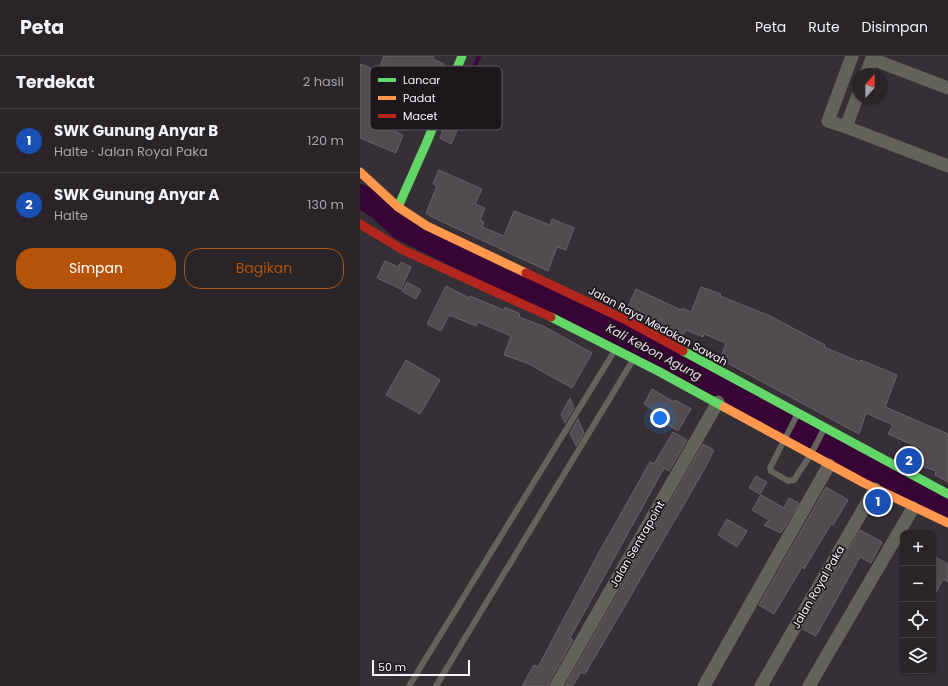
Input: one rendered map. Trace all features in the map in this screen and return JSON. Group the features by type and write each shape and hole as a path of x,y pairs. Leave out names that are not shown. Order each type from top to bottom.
{"street":[{"path":"458,66 462,56"},
{"path":"852,56 828,121 948,166"},
{"path":"868,68 872,58 948,88"},
{"path":"846,128 855,104"},
{"path":"398,207 432,130"},
{"name":"Jalan Raya Medokan Sawah","path":"361,175 398,207 427,226 626,320 797,416 948,494"},
{"path":"360,224 403,250 527,306 634,358 813,451 829,465 913,508 948,523"},
{"name":"Jalan Sentrapoint","path":"556,686 718,402"},
{"path":"704,686 829,465"},
{"name":"Jalan Royal Paka","path":"760,686 875,489"},
{"path":"809,686 913,508"}],"lane":[{"path":"409,686 616,349"},
{"path":"436,686 634,358"},
{"path":"797,416 770,468 775,474 788,481 793,481 813,451 824,429"}],"building":[{"path":"384,56 434,56 433,59 444,64 443,66 380,66"},
{"path":"360,64 370,68 370,130 397,130 396,132 403,135 396,153 360,138"},
{"path":"443,130 457,130 451,144 440,138"},
{"path":"439,170 482,189 475,204 485,208 480,220 484,222 482,227 504,236 514,211 550,225 552,219 574,228 566,250 557,247 548,271 432,217 426,213 437,186 433,184"},
{"path":"385,261 398,267 401,262 411,267 401,289 377,278"},
{"path":"407,282 421,290 416,299 402,291"},
{"path":"446,286 469,298 470,296 504,310 505,307 520,314 519,317 545,327 592,353 572,388 527,363 504,355 511,336 478,322 476,326 449,315 441,331 427,324"},
{"path":"701,287 721,294 720,296 768,315 825,345 824,347 897,375 885,407 948,434 948,482 935,475 936,471 916,464 922,449 888,434 893,425 866,413 859,434 720,359 726,343 704,334 703,337 686,330 683,335 670,329 669,331 627,309 636,289 681,310 682,308 691,312"},
{"path":"406,360 440,380 420,414 386,395"},
{"path":"652,389 674,402 675,400 691,409 678,431 663,422 666,417 644,404"},
{"path":"570,398 574,408 565,423 561,414"},
{"path":"578,419 584,433 576,446 570,433"},
{"path":"673,432 687,440 669,471 664,468 570,638 573,640 548,686 522,686 534,665 538,667 597,556 650,462 654,464"},
{"path":"703,444 714,450 704,470 585,674 581,672 573,686 565,686"},
{"path":"756,476 767,482 760,494 749,488"},
{"path":"826,487 848,500 833,525 831,524 804,569 802,567 774,614 759,605"},
{"path":"761,495 784,508 789,498 799,503 781,533 764,525 769,520 752,510"},
{"path":"727,519 747,531 737,547 718,535"},
{"path":"860,530 882,542 871,563 860,557 816,636 803,629"},
{"path":"936,558 948,564 948,582 943,579 936,592"}],"waterway":[{"path":"475,66 479,56"},
{"name":"Kali Kebon Agung","path":"360,196 378,207 401,228 608,327 766,413 948,509"}],"traffic: fast":[{"path":"458,66 462,56"},
{"path":"398,207 432,130"},
{"path":"551,317 658,371 724,407"},
{"path":"683,351 948,494"}],"traffic: slow":[{"path":"360,172 398,207 427,226 526,273"},
{"path":"724,407 864,483 948,523"}],"traffic: jam":[{"path":"360,224 403,250 551,317"},
{"path":"526,273 626,320 683,351"}],"place":[{"name":"SWK Gunung Anyar A","path":"909,461"},
{"name":"SWK Gunung Anyar B","path":"878,502"}]}
